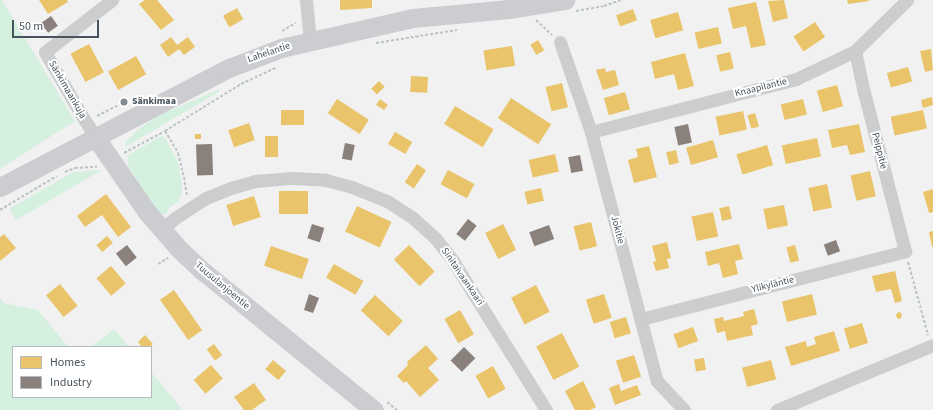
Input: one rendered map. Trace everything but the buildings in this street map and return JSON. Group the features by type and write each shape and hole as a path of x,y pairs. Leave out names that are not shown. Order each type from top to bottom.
{"main road":[{"name":"Lahelantie","path":"0,187 229,68 281,48 413,18 509,9 569,6"},
{"name":"Tuusulanjoentie","path":"96,138 162,230 204,272 379,405"}],"street":[{"name":"Sänkimaankuja","path":"96,138 45,52 112,0"},
{"path":"306,0 310,41"},
{"name":"Knaapilantie","path":"591,132 796,79 855,51 907,0"},
{"name":"Jokitie","path":"560,42 591,132 657,381 684,410"},
{"name":"Peippitie","path":"855,51 864,93 905,251"},
{"name":"Sinitaivaankaari","path":"162,230 174,218 206,198 231,188 256,181 292,178 326,180 352,186 387,201 414,218 436,239 453,261 546,410"},
{"name":"Ylikyläntie","path":"641,319 905,251"},
{"path":"777,410 931,346"}],"path":[{"path":"569,6 604,6 621,0"},
{"path":"541,17 533,18 560,42"},
{"path":"374,44 457,30"},
{"path":"0,210 61,173 75,168 95,168 112,160 165,131 241,84 280,66"},
{"path":"165,131 178,153 187,198 192,196"},
{"path":"905,251 931,346"},
{"path":"158,264 171,256"},
{"path":"379,405 397,410"}],"green space":[{"path":"0,0 2,0 75,121 0,169"},
{"path":"219,89 219,92 125,147 126,142 137,130 156,117"},
{"path":"161,136 165,137 178,163 182,184 182,194 178,202 170,207 166,214 163,215 156,212 128,165 127,156"},
{"path":"102,170 16,220 9,209 73,172"},
{"path":"0,298 4,303 38,310 67,346 12,346 12,398 152,398 152,373 183,410 0,410"},
{"path":"114,329 128,346 92,346"}],"place":[{"name":"Sänkimaa","path":"124,102"}]}
